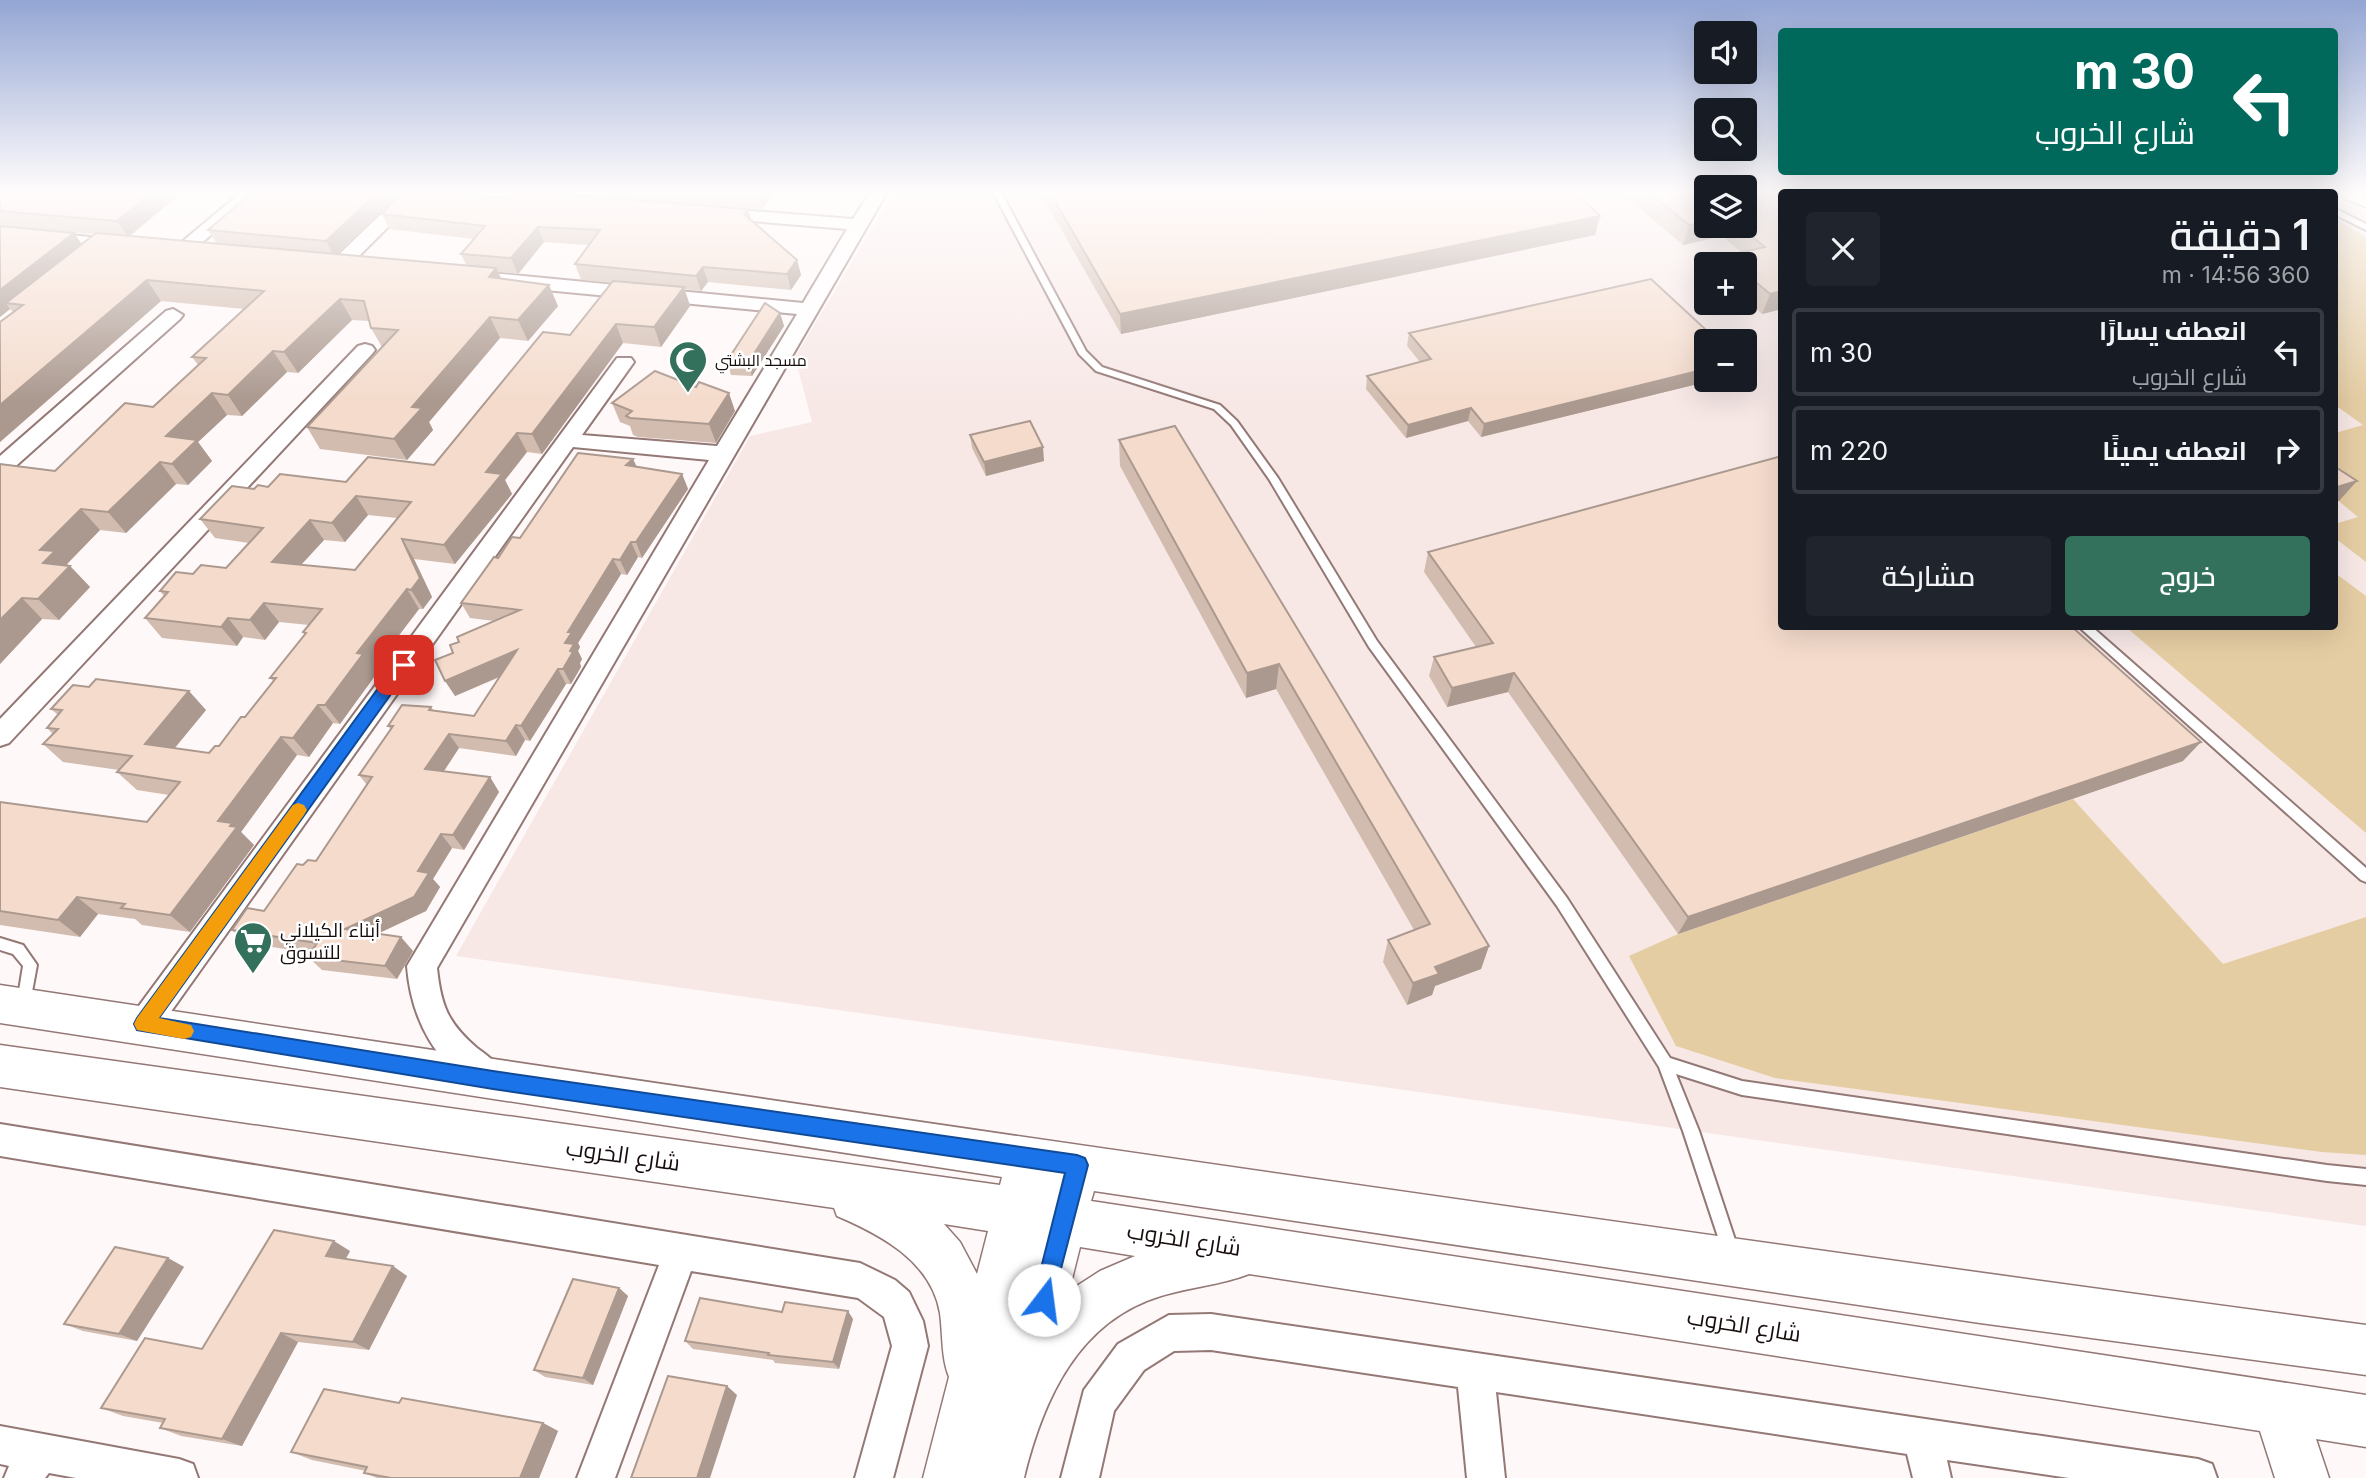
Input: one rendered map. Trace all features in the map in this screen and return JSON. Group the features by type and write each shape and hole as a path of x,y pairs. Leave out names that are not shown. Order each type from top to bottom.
{"main road":[{"path":"12,1006 144,1024 493,1080 1735,1262 2366,1350"},
{"name":"شارع الخروب","path":"0,1066 1015,1211 1064,1221 2366,1421"},
{"path":"989,1417 1015,1211 1030,1158"},
{"path":"989,1417 1064,1221 1077,1165"},
{"path":"811,1182 877,1208 915,1230 943,1255 963,1297 969,1347 989,1417 997,1478"},
{"path":"950,1478 989,1417 1060,1335 1092,1305 1123,1285 1164,1269 1261,1251"},
{"path":"2279,1408 2302,1478"}],"street":[{"path":"493,1080 439,1034 424,995 422,966 837,263"},
{"path":"333,264 368,267"},
{"path":"478,278 810,309"},
{"path":"0,468 173,315"},
{"path":"0,736 365,350"},
{"path":"144,1024 624,362"},
{"path":"566,440 724,454"},
{"path":"0,1140 860,1281 888,1293 900,1309 907,1326 910,1346 874,1478"},
{"path":"596,1478 681,1252"},
{"path":"1080,1478 1097,1403 1131,1357 1169,1333 1212,1332 2198,1478"},
{"path":"1475,1370 1486,1478"},
{"path":"1922,1437 1932,1478"},
{"path":"0,1445 31,1465 179,1478"}],"lane":[{"path":"1035,263 1083,352 1099,369 1217,407 1234,423 1273,478 1373,644 1562,902 1665,1063 1691,1130 1735,1262"},
{"path":"2088,630 2366,876"},
{"path":"0,944 18,950 30,965 12,1006"},
{"path":"1665,1063 1742,1088 2327,1174 2366,1177"}],"shaded area":[{"path":"852,263 1694,263 1694,315 1757,315 1757,263 1778,263 1778,630 2338,630 2338,263 2366,263 2366,1226 456,956 750,436 812,422 795,357"},
{"path":"2338,263 2366,263 2366,562 2338,540 2338,523 2358,517 2338,500 2338,432 2363,425 2338,407"},
{"path":"2338,575 2366,596 2366,833 2129,630 2338,630"},
{"path":"2073,799 2223,964 2366,917 2366,1155 2322,1152 1775,1078 1676,1046 1629,956 1678,934"}],"building":[{"path":"0,263 35,263 0,290"},
{"path":"57,263 439,263 496,268 489,277 549,285 518,320 490,317 412,407 422,408 394,439 307,427 398,330 371,328 364,301 340,299 284,352 273,351 228,395 212,393 166,436 197,440 172,464 160,462 108,512 81,509 40,550 55,551 43,563 70,566 38,599 22,598 0,620 0,464 55,471 125,403 153,407 206,358 192,357 264,291 147,280 0,405 0,322 23,305 6,303"},
{"path":"795,263 787,274 703,267 696,276 575,264"},
{"path":"1091,263 1370,263 1120,314"},
{"path":"1757,263 1778,263 1778,292 1770,294 1757,283"},
{"path":"1651,279 1705,329 1694,329 1694,372 1484,424 1471,408 1408,425 1367,376 1431,359 1409,333"},
{"path":"613,281 684,287 654,327 616,324 532,434 517,433 486,472 502,474 444,545 402,539 420,578 411,590 407,589 357,653 363,654 325,705 318,705 293,738 281,737 218,821 232,823 230,826 237,827 170,915 121,908 125,904 77,897 58,920 0,911 0,802 147,822 180,782 117,772 132,756 43,744 58,729 47,728 62,710 51,709 73,685 89,687 96,679 189,691 145,744 209,753 215,746 219,746 241,717 245,717 276,678 270,678 322,609 264,603 250,620 228,618 221,627 145,618 168,592 160,591 176,572 193,574 201,565 226,568 263,528 200,519 232,486 254,489 258,485 268,487 280,474 346,482 368,457 434,465 543,332 570,335","holes":["356,496 411,502 355,570 272,562 310,520 332,523"]},
{"path":"765,303 780,313 748,363 727,361"},
{"path":"655,371 696,387 699,382 729,393 709,424 630,418 626,416 632,411 612,403"},
{"path":"1030,421 1043,447 984,462 970,435"},
{"path":"1175,426 1489,946 1435,967 1439,974 1413,983 1388,940 1430,924 1279,664 1247,673 1119,440"},
{"path":"578,453 633,459 626,465 682,474 636,542 631,542 620,560 613,559 568,632 572,632 565,643 574,644 570,651 573,652 563,669 558,669 521,726 516,725 506,741 449,734 425,769 490,777 453,835 441,834 418,871 429,873 414,897 345,929 401,937 385,966 308,957 317,943 232,930 247,908 264,911 297,864 303,865 308,860 316,861 372,777 359,775 393,726 388,726 402,705 431,707 429,710 474,716 517,650 445,681 435,660 453,653 450,645 459,642 457,637 520,610 461,603 512,537 520,538"},
{"path":"1778,457 1778,630 2075,630 2201,742 1688,917 1514,673 1452,688 1434,657 1493,643 1428,552"},
{"path":"2338,469 2357,481 2338,487"},
{"path":"274,1230 334,1241 326,1256 393,1266 353,1342 281,1333 222,1439 160,1428 165,1419 101,1408 145,1338 202,1349"},
{"path":"115,1247 168,1258 119,1334 64,1324"},
{"path":"573,1279 619,1288 583,1378 534,1370"},
{"path":"700,1298 782,1312 785,1302 848,1311 833,1362 768,1355 769,1353 685,1341"},
{"path":"668,1376 727,1386 697,1478 631,1478"},
{"path":"324,1389 399,1403 402,1398 543,1423 520,1478 391,1478 364,1473 367,1467 291,1452"}],"slow traffic":[{"path":"184,1031 144,1024 298,810"}],"place":[{"name":"مسجد البشتي","path":"688,394"},
{"name":"أبناء الكيلاني للتسوق","path":"253,975"}],"route":[{"path":"404,665 144,1024 493,1080 1077,1165 1044,1300"}]}
